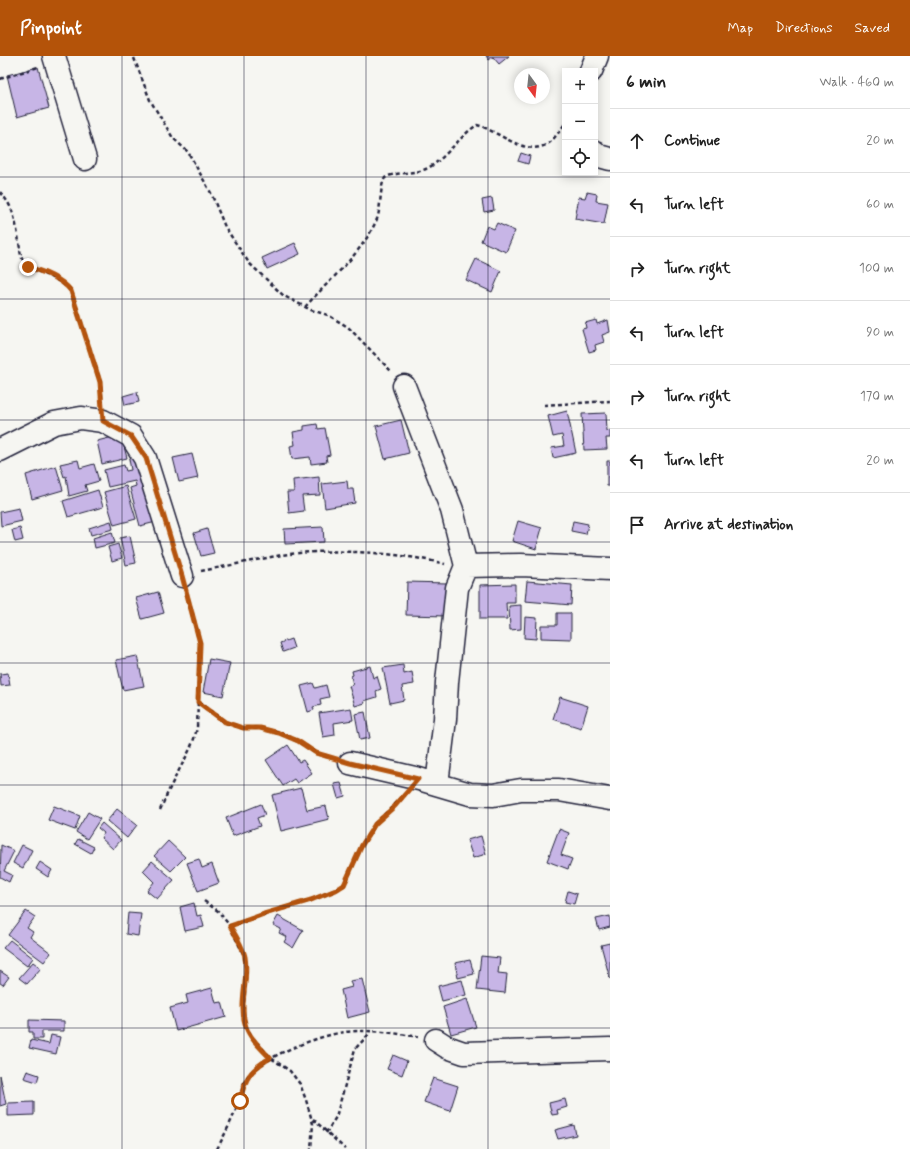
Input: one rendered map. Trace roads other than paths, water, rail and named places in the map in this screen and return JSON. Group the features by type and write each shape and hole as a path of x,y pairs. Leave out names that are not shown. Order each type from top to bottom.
{"street":[{"path":"592,68 597,56"},
{"path":"47,61 85,159"},
{"path":"598,155 610,159"},
{"path":"404,386 452,510 465,568 457,588 447,682 446,719 428,782"},
{"path":"0,450 54,423 81,418 103,421 131,436 146,458 182,576"},
{"path":"465,568 521,565 610,569"},
{"path":"350,763 470,794 493,795 521,790 559,790 610,799"},
{"path":"436,1040 447,1047 464,1053 610,1049"}]}
